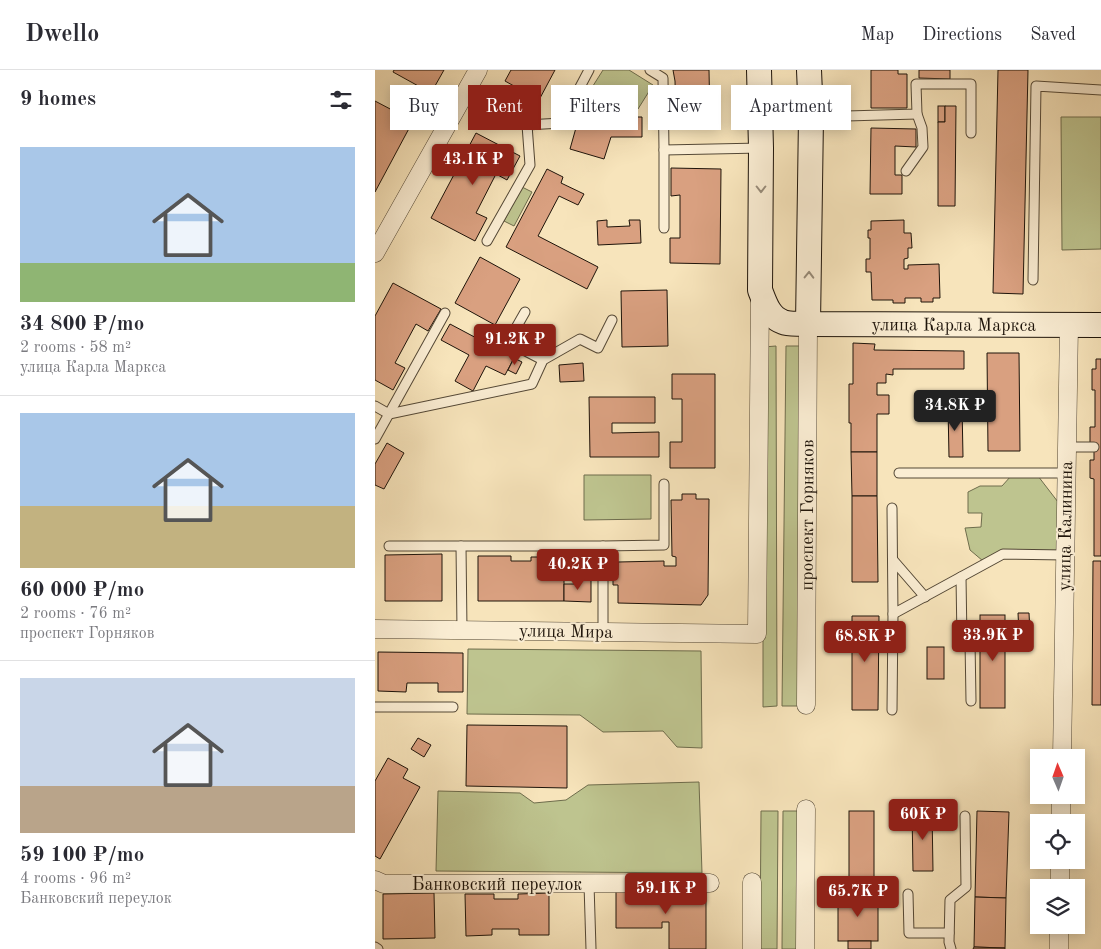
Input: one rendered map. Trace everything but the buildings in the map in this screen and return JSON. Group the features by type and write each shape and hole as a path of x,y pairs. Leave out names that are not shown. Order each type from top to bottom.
{"main road":[{"path":"759,70 761,148 760,290 765,305 773,316 785,323 808,324"},
{"name":"проспект Горняков","path":"809,70 810,85"},
{"name":"проспект Горняков","path":"808,324 811,130"},
{"name":"улица Карла Маркса","path":"808,324 1101,325"}],"street":[{"path":"375,253 380,232 478,70"},
{"name":"улица Мира","path":"375,629 757,634 760,290"},
{"name":"проспект Горняков","path":"806,706 808,324"},
{"name":"улица Калинина","path":"1062,749 1069,325"},
{"path":"805,949 806,809"},
{"name":"Банковский переулок","path":"375,880 384,884 710,883"},
{"path":"752,882 752,949"},
{"path":"1059,934 1059,949"}],"lane":[{"path":"541,124 561,123 589,70"},
{"path":"650,70 663,78 664,228"},
{"path":"906,171 923,147 922,128 917,114 916,84 971,84 971,133"},
{"path":"1033,280 1036,86 1101,90"},
{"path":"851,116 917,114"},
{"path":"487,241 530,165 527,130"},
{"path":"663,150 761,148"},
{"path":"525,312 508,342 543,360"},
{"path":"375,439 445,313"},
{"path":"375,406 389,414 532,384 543,360 580,338 597,348 612,320"},
{"path":"1066,447 1094,447"},
{"path":"899,473 1066,474"},
{"path":"389,546 664,545 664,484"},
{"path":"892,508 893,710"},
{"path":"461,546 461,630"},
{"path":"603,546 603,632"},
{"path":"893,614 1003,554 1065,555"},
{"path":"893,560 925,597"},
{"path":"961,577 962,641 970,641 971,701"},
{"path":"375,707 453,707"},
{"path":"951,949 949,932 950,900 966,887 965,816"},
{"path":"589,884 591,949"},
{"path":"908,894 909,933 949,932"}],"green space":[{"path":"603,70 629,70 653,85 648,85 648,93 638,109 638,85 594,85"},
{"path":"1061,117 1101,117 1101,249 1062,250"},
{"path":"522,187 532,192 514,226 504,221"},
{"path":"776,346 777,706 763,707 763,347"},
{"path":"786,346 802,346 798,706 782,706"},
{"path":"584,475 651,475 651,519 584,520"},
{"path":"1011,476 1038,476 1058,502 1058,551 1003,552 983,561 970,550 965,528 981,527 982,513 968,513 968,492 980,486 1002,486"},
{"path":"468,649 701,651 702,748 677,747 663,731 603,732 580,715 467,714"},
{"path":"699,782 702,873 436,871 438,791 520,793 534,803 566,800 588,785"},
{"path":"761,811 778,811 777,949 760,949"},
{"path":"783,811 798,811 797,949 782,949"}]}
